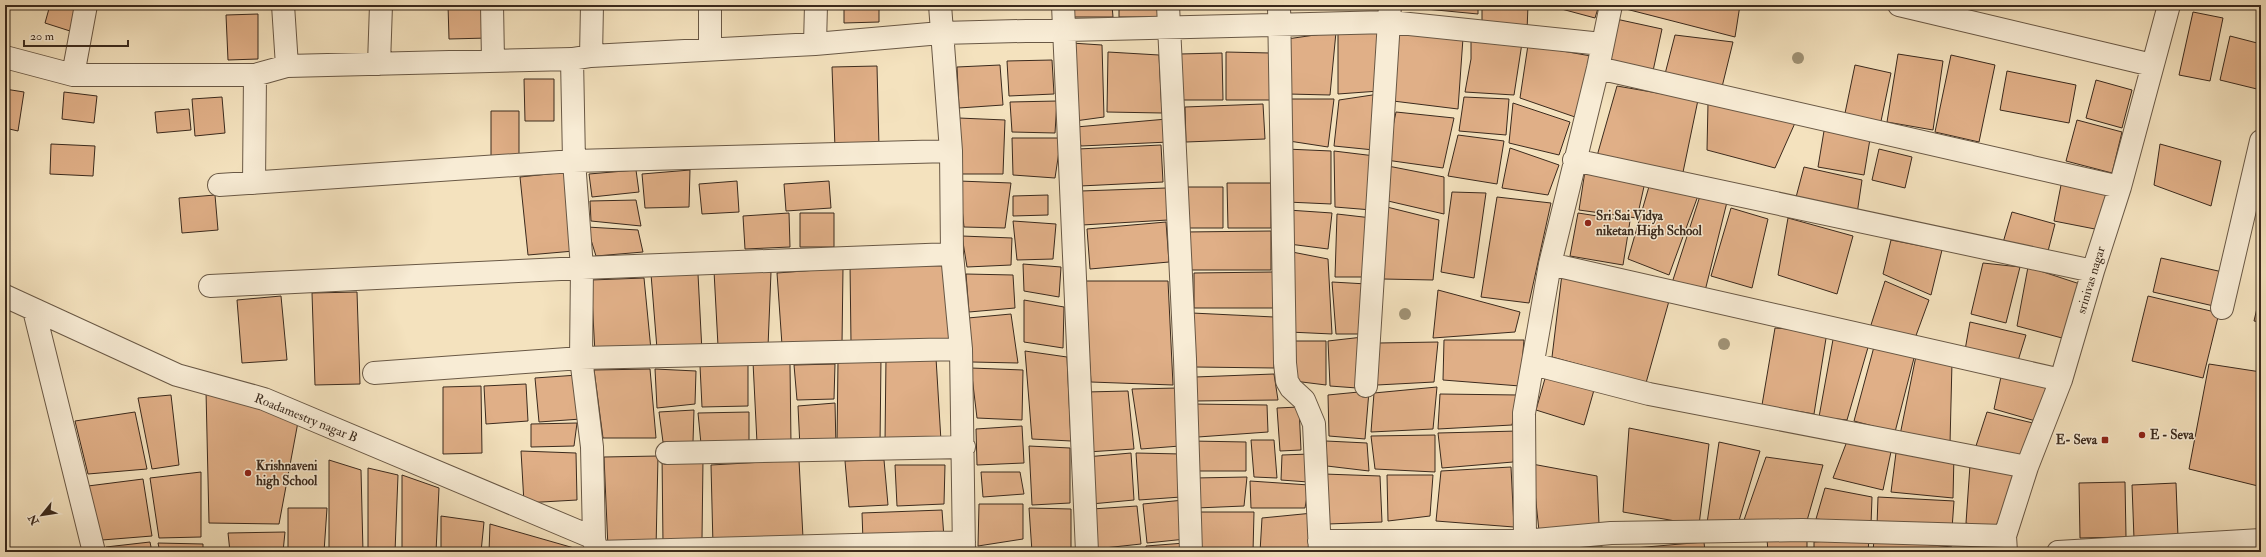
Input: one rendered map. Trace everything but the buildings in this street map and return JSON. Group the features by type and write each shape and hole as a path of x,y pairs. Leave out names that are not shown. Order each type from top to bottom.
{"street":[{"path":"73,75 86,5"},
{"path":"283,5 287,66"},
{"path":"379,64 381,5"},
{"path":"492,5 493,60"},
{"path":"592,5 581,57 574,161 582,268 581,358 592,447 595,547 964,547 964,447 961,349 952,254 951,151 940,5"},
{"path":"710,5 710,49"},
{"path":"816,5 816,44"},
{"path":"1063,5 1087,552"},
{"path":"1168,5 1185,359 1191,552"},
{"path":"1525,541 1524,413 1550,264 1574,160 1598,68 1611,5"},
{"path":"1899,5 2152,65"},
{"name":"srinivas nagar","path":"2006,544 2027,467 2061,380 2093,271 2120,187 2169,5"},
{"path":"5,57 73,75 255,75 287,66 581,57 816,44 941,33 1168,27 1279,15 1390,14 1602,44"},
{"path":"1366,386 1390,14"},
{"path":"1279,15 1285,363 1287,381 1291,388 1309,408 1314,424 1319,546 1525,541 1612,543 1802,530 2006,544"},
{"path":"1598,68 2120,187"},
{"path":"254,183 255,75"},
{"path":"2222,308 2261,141"},
{"path":"219,185 574,161 951,151"},
{"path":"1574,160 2093,271"},
{"path":"210,286 582,268 952,254"},
{"path":"1550,264 2061,380"},
{"name":"Roadamestry nagar B","path":"5,296 177,375 264,399 595,547"},
{"path":"34,310 94,552"},
{"path":"374,373 581,358 961,349"},
{"path":"1533,364 1649,394 2027,467"},
{"path":"667,453 964,447"},
{"path":"2058,552 2261,540"}],"green space":[{"path":"1602,546 1602,552 1431,552"}],"place":[{"name":"Sri Sai Vidya niketan High School","path":"1588,223"},
{"name":"E - Seva","path":"2142,435"},
{"name":"E- Seva","path":"2105,440"},
{"name":"Krishnaveni high School","path":"248,473"}]}
